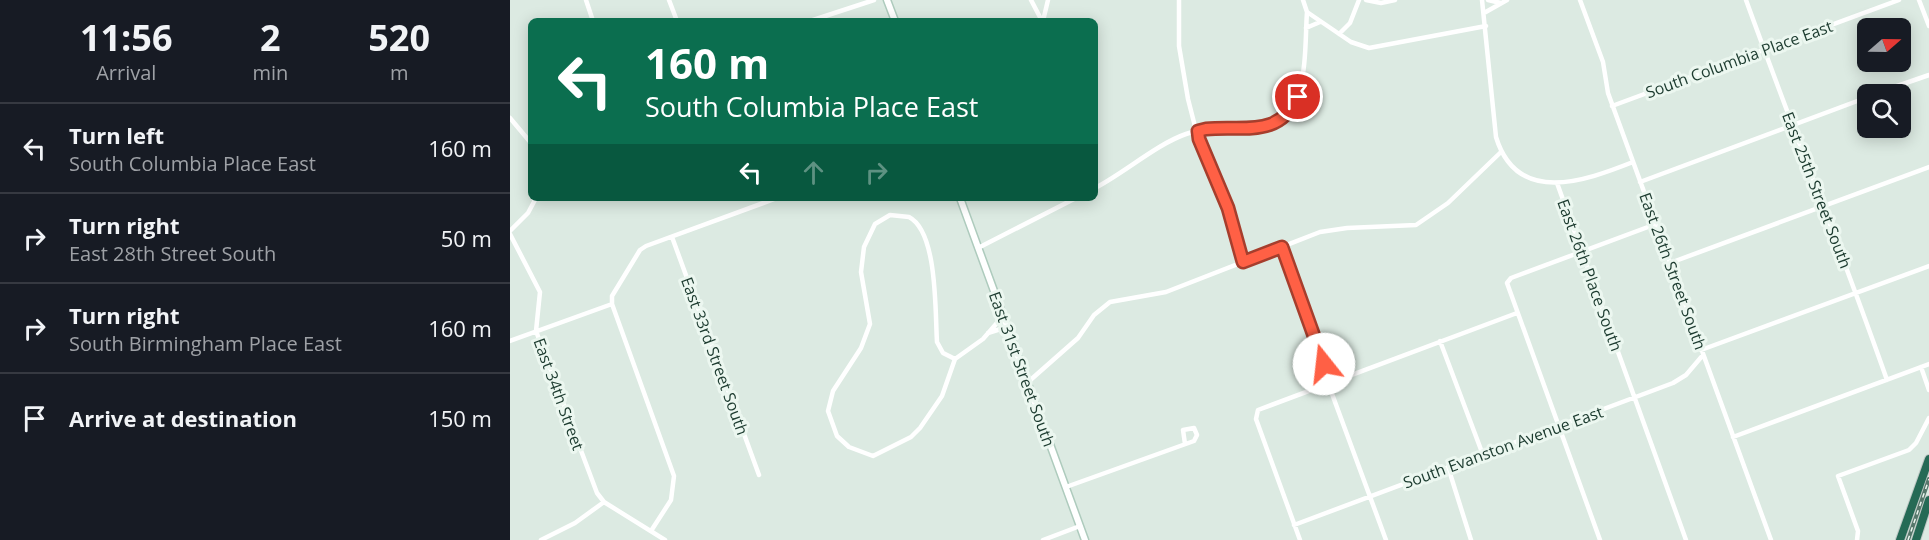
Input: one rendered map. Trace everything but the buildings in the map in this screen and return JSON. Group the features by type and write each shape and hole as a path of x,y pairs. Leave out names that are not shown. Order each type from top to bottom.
{"highway":[{"path":"1900,540 1929,459"},
{"path":"1916,540 1929,500"}],"main road":[{"path":"887,0 894,18"},
{"name":"East 31st Street South","path":"961,201 1085,540"}],"street":[{"path":"586,0 592,18"},
{"path":"669,0 676,18"},
{"path":"819,18 871,0"},
{"path":"1031,0 1040,18"},
{"path":"1043,18 1047,0"},
{"path":"1179,0 1180,60 1200,146 1228,208 1243,262"},
{"path":"1098,185 1180,137 1198,131 1221,128 1263,128 1288,113 1301,89 1306,28 1303,0"},
{"path":"1338,34 1350,23 1359,0"},
{"path":"1366,0 1381,3 1395,0"},
{"path":"1027,383 1078,338 1094,315 1110,302 1166,292 1334,229 1416,225 1434,215 1501,152 1494,129 1482,0"},
{"path":"1488,0 1504,1"},
{"name":"East 26th Street South","path":"1580,0 1603,62 1612,106 1771,540"},
{"name":"East 25th Street South","path":"1746,0 1791,125 1824,205 1887,380"},
{"name":"South Columbia Place East","path":"1612,106 1899,0"},
{"path":"1919,0 1929,26"},
{"path":"1484,13 1504,1"},
{"path":"1306,12 1351,42 1369,48 1486,26"},
{"path":"1306,28 1320,22"},
{"path":"1903,84 1929,75"},
{"path":"1640,182 1857,101"},
{"path":"510,118 528,139"},
{"name":"East 26th Place South","path":"1501,152 1523,174 1539,181 1557,183 1686,540"},
{"path":"1557,183 1588,179 1633,162"},
{"path":"1670,263 1929,167"},
{"name":"East 34th Street","path":"534,201 528,213 510,232 540,292 536,331 592,483 604,502 651,531"},
{"path":"665,540 651,531 671,500 674,476 612,304 612,296 640,250 769,201"},
{"path":"978,248 1070,201"},
{"path":"955,359 943,353 937,342 931,259 921,230 909,217 891,214 880,219 866,239 861,262 870,324 861,348 837,383 830,402 829,417 837,436 849,447 873,456 920,428 942,396 955,359 988,333 1003,316"},
{"path":"1600,540 1507,283 1511,278 1656,224"},
{"name":"East 33rd Street South","path":"672,237 759,475"},
{"path":"1282,247 1318,341 1328,383 1386,540"},
{"name":"South Evanston Avenue East","path":"1294,525 1680,380 1702,352 1929,266"},
{"path":"510,340 612,304"},
{"path":"1300,540 1256,419 1256,412 1262,407 1517,313"},
{"path":"988,333 1007,327"},
{"path":"1440,341 1483,455"},
{"path":"1733,437 1929,364"},
{"path":"1921,367 1929,390"},
{"path":"1857,539 1858,531 1838,476 1909,450 1916,443 1929,418"},
{"path":"1066,487 1185,444"},
{"path":"1448,467 1471,540"},
{"path":"541,540 575,523 604,502"},
{"path":"1043,540 1080,526"}],"railway":[{"path":"1908,540 1929,479"}],"route":[{"path":"1298,97 1294,106 1282,119 1263,128 1221,128 1198,131 1200,146 1220,185 1228,208 1243,262 1282,247 1318,341 1324,364"}]}
